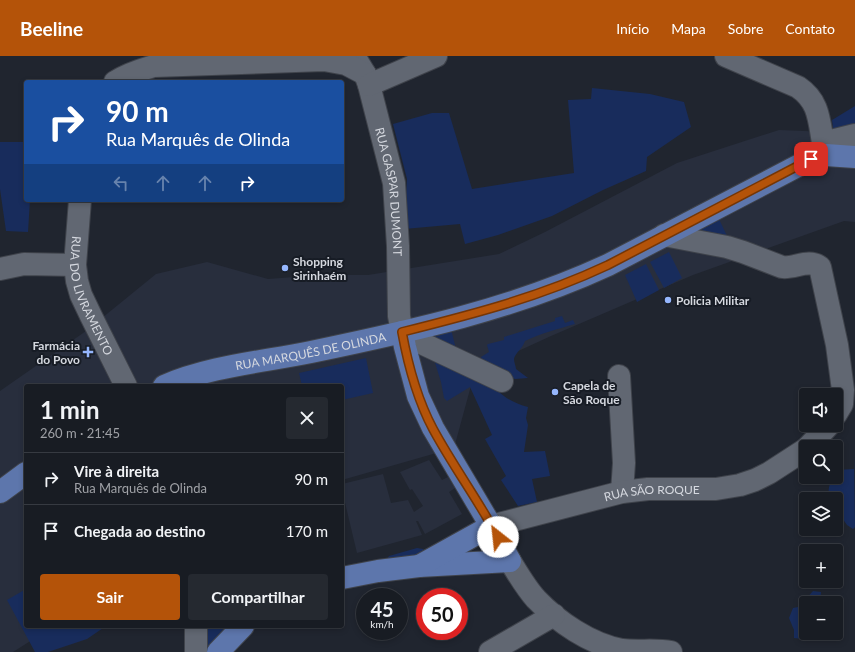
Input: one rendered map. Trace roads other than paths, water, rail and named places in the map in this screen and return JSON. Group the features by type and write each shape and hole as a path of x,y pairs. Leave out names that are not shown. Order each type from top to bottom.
{"main road":[{"name":"RUA MARQUÊS DE OLINDA","path":"170,384 221,369 405,332 492,310 577,280 608,265 811,159 824,149 855,157"},
{"path":"344,578 378,571 419,566 510,561 433,428 418,396 405,346 405,332"},
{"path":"0,492 24,474"},
{"path":"419,566 491,526"},
{"path":"218,652 241,628"}],"street":[{"path":"118,80 139,70 154,66 312,59 335,61 346,64 363,72 436,56"},
{"path":"726,56 798,87 807,93 817,110 824,149 855,135"},
{"name":"RUA GASPAR DUMONT","path":"363,72 394,183 398,246 399,316 405,332"},
{"name":"RUA DO LIVRAMENTO","path":"80,202 75,265 81,295 125,384"},
{"path":"664,235 732,249 782,267 813,264 820,267 837,346 843,388"},
{"path":"0,269 24,264 75,265"},
{"path":"405,332 417,341 467,363 502,381"},
{"path":"619,376 624,463 622,492"},
{"name":"RUA SÃO ROQUE","path":"815,440 822,432"},
{"name":"RUA SÃO ROQUE","path":"491,526 622,492 648,489 716,489 740,485 769,473 799,453"},
{"path":"510,561 523,582 536,598 554,615 582,634 610,647 624,650 656,650 671,652"},
{"path":"490,652 554,615"},
{"path":"196,628 196,652"}],"place":[{"name":"Shopping Sirinhaém","path":"285,268"},
{"name":"Policia Militar","path":"668,300"},
{"name":"Farmácia do Povo","path":"88,352"},
{"name":"Capela de São Roque","path":"555,392"}]}
